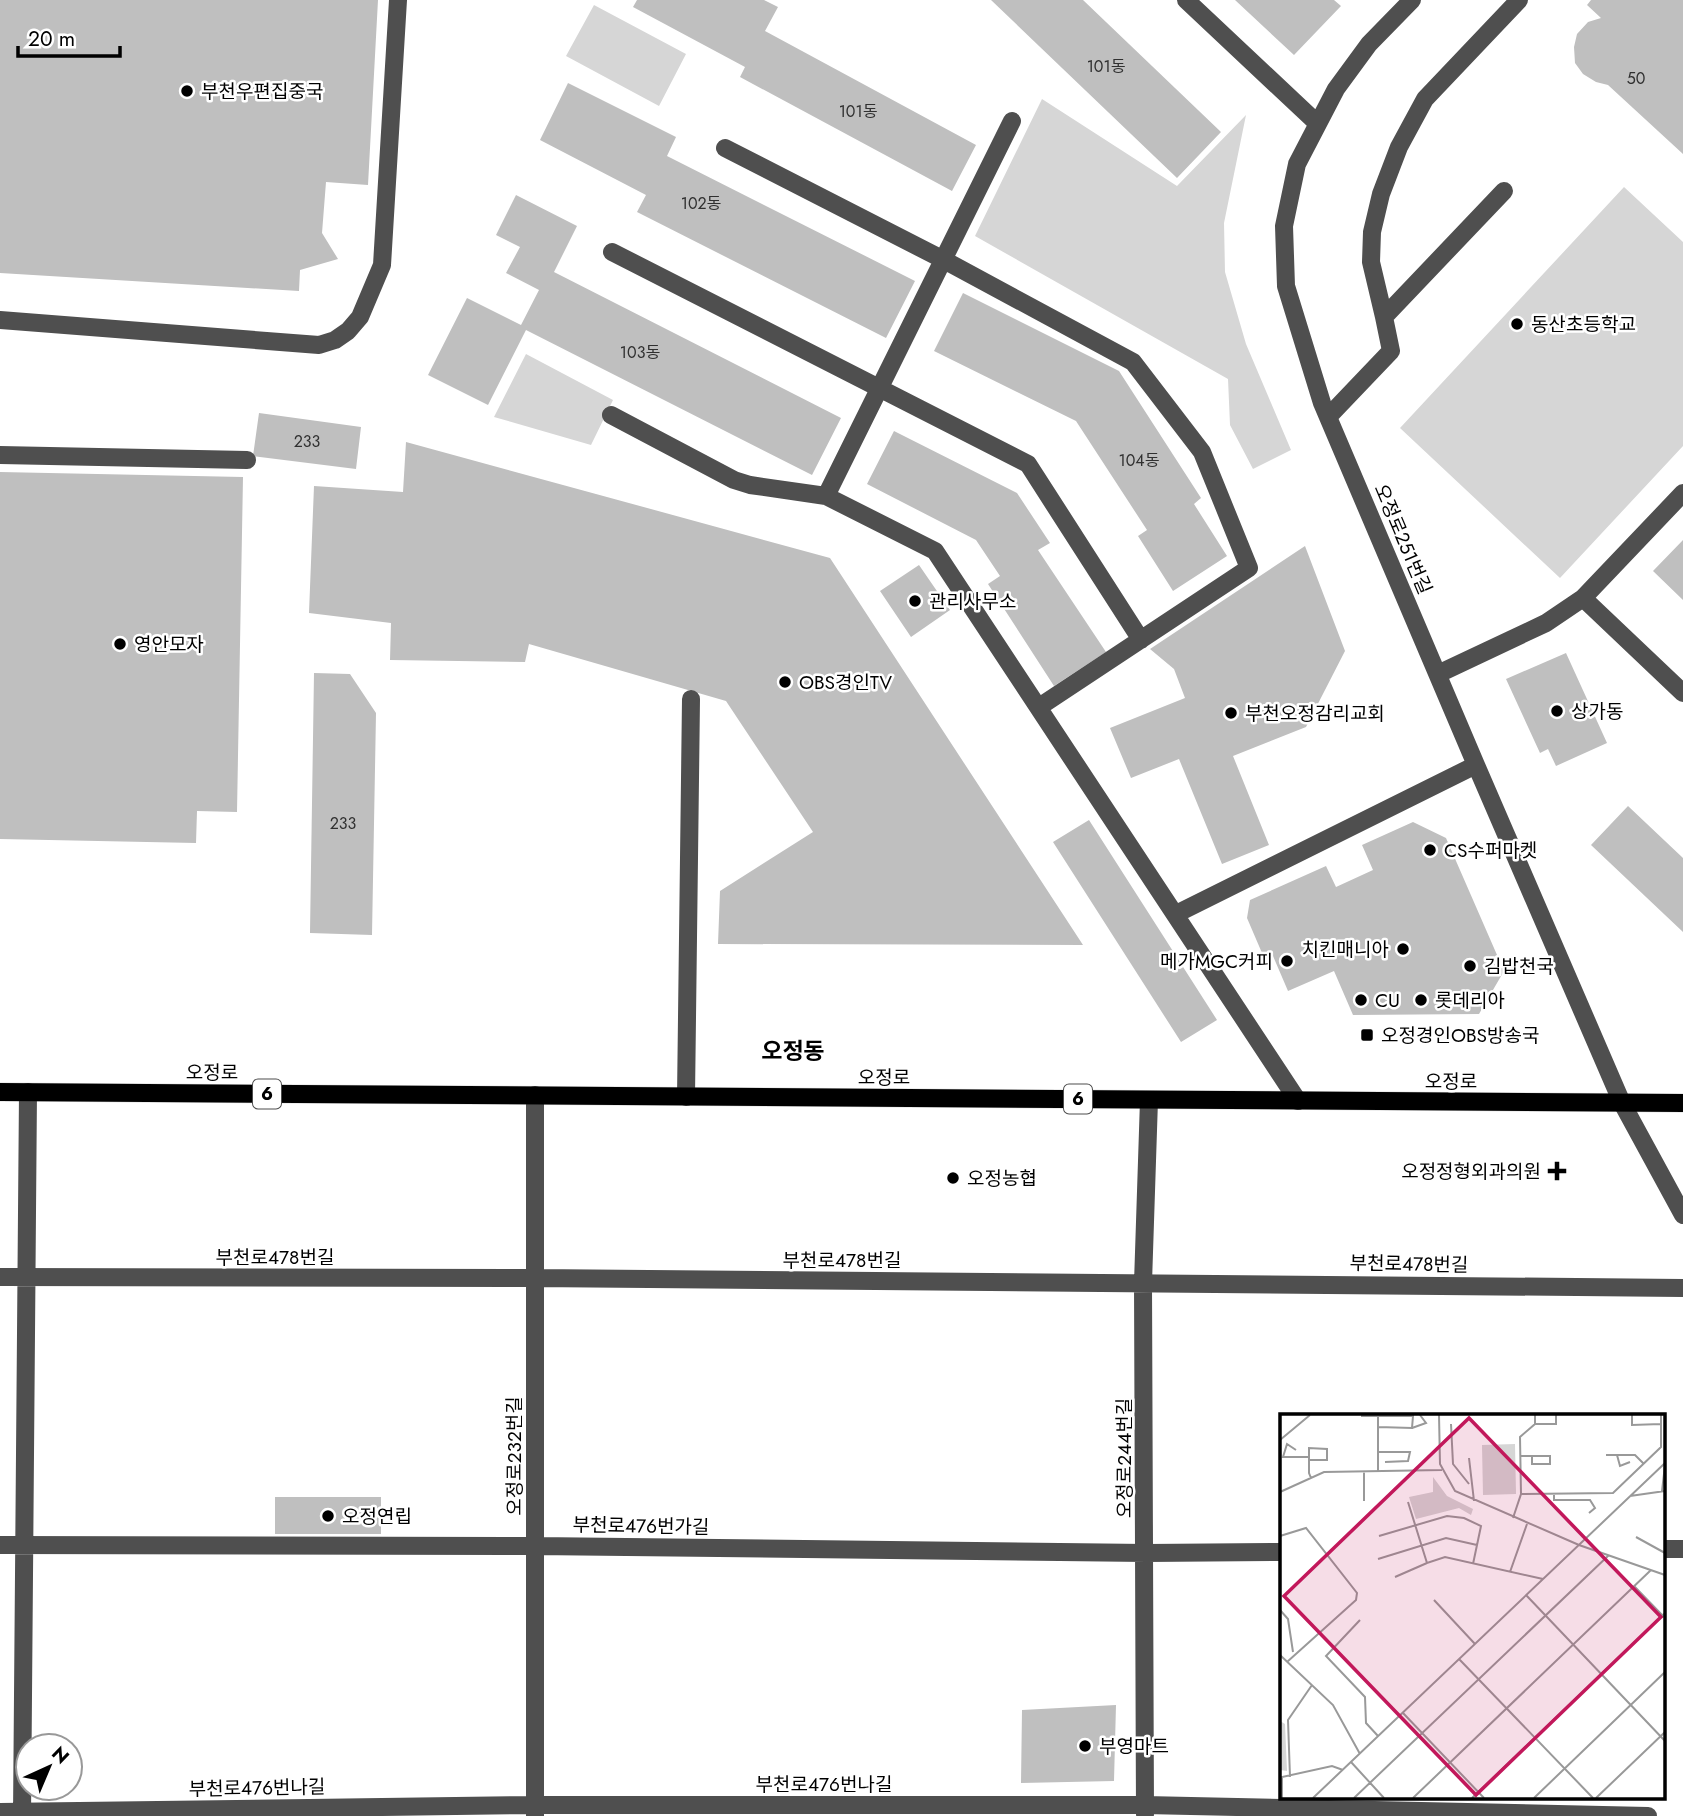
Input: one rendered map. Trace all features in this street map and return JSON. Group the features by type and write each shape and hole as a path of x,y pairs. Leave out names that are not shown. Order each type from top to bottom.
{"main road":[{"name":"오정로","path":"0,1092 1683,1103"}],"street":[{"path":"0,320 319,345 335,340 348,331 360,317 382,265 398,0"},
{"path":"1186,0 1318,124"},
{"name":"오정로251번길","path":"1412,0 1369,44 1336,89 1297,164 1284,226 1286,286 1328,417 1476,765 1622,1103 1683,1215"},
{"path":"1328,417 1391,351 1371,262 1372,232 1381,194 1399,147 1425,99 1519,0"},
{"path":"826,496 1012,121"},
{"path":"725,148 944,260 1133,362 1202,452 1249,568 1039,707"},
{"path":"1384,317 1504,191"},
{"path":"612,253 1028,464 1141,639"},
{"path":"611,415 734,480 750,485 826,496 935,551 1298,1101"},
{"path":"0,454 247,460"},
{"path":"1438,674 1546,623 1583,598 1683,493"},
{"path":"1583,598 1683,693"},
{"path":"686,1097 691,699"},
{"path":"1177,914 1476,765"},
{"path":"22,1814 28,1092"},
{"name":"오정로232번길","path":"535,1095 535,1810"},
{"name":"오정로244번길","path":"1145,1810 1143,1283 1149,1100"},
{"name":"부천로478번길","path":"0,1277 534,1278 1683,1288"},
{"name":"부천로476번가길","path":"0,1545 1280,1552"},
{"name":"부천로476번나길","path":"0,1812 1145,1810 1647,1816"}],"shaded area":[{"path":"594,5 686,54 659,106 566,56"},
{"path":"1042,99 1177,186 1246,115 1224,223 1225,272 1246,344 1291,450 1253,469 1230,425 1228,379 975,236"},
{"path":"1624,187 1683,242 1683,446 1560,578 1400,428"},
{"path":"526,354 613,400 591,445 494,417"}],"building":[{"name":"부천우편집중국","path":"0,0 378,0 368,185 326,182 322,233 338,259 300,270 299,291 0,273"},
{"path":"637,0 764,0 778,7 765,31 976,145 952,191 740,77 745,67 633,7"},
{"path":"991,0 1083,0 1221,132 1177,178"},
{"path":"1235,0 1334,0 1341,6 1294,55"},
{"path":"1591,0 1683,0 1683,154 1608,85 1583,74 1575,63 1577,34 1588,22 1601,18 1587,5"},
{"path":"568,83 676,137 667,156 915,281 886,338 637,212 646,195 540,140"},
{"path":"516,195 577,226 554,272 841,418 812,475 526,330 488,405 428,375 467,298 521,325 539,290 506,273 520,247 496,235"},
{"path":"963,293 1119,371 1201,498 1194,504 1227,556 1173,591 1138,536 1147,530 1076,421 934,351"},
{"path":"259,413 361,427 356,469 253,456"},
{"path":"894,431 1017,493 1050,543 1038,550 1106,652 1054,686 988,584 1000,576 976,540 867,484"},
{"name":"OBS경인TV","path":"406,442 830,558 1083,945 718,944 720,891 813,832 726,701 529,644 525,662 390,660 391,623 309,613 314,486 403,492"},
{"name":"영안모자","path":"0,472 243,477 237,812 197,811 196,843 0,839"},
{"path":"1683,540 1683,600 1653,571"},
{"name":"부천오정감리교회","path":"1305,546 1345,651 1306,727 1233,756 1269,845 1222,864 1179,759 1131,778 1110,728 1185,698 1174,669 1150,649"},
{"name":"관리사무소","path":"919,565 950,610 911,637 880,591"},
{"name":"상가동","path":"1566,653 1607,743 1556,766 1548,749 1540,753 1506,679"},
{"path":"314,673 350,674 376,713 372,935 310,933"},
{"path":"1628,806 1683,858 1683,932 1591,845"},
{"path":"1089,820 1217,1020 1181,1042 1053,842"},
{"path":"1413,822 1446,838 1504,971 1479,1014 1353,1015 1334,971 1288,991 1273,956 1265,960 1247,918 1250,900 1326,866 1336,887 1373,870 1362,845"},
{"name":"오정연립","path":"275,1497 381,1497 381,1534 275,1534"},
{"path":"1116,1705 1114,1781 1021,1783 1022,1710"}],"place":[{"name":"부천우편집중국","path":"187,91"},
{"name":"동산초등학교","path":"1517,324"},
{"name":"관리사무소","path":"915,601"},
{"name":"영안모자","path":"120,644"},
{"name":"OBS경인TV","path":"785,682"},
{"name":"상가동","path":"1557,711"},
{"name":"부천오정감리교회","path":"1231,713"},
{"name":"CS수퍼마켓","path":"1430,850"},
{"name":"치킨매니아","path":"1403,949"},
{"name":"메가MGC커피","path":"1287,961"},
{"name":"김밥천국","path":"1470,966"},
{"name":"CU","path":"1361,1000"},
{"name":"롯데리아","path":"1421,1000"},
{"name":"오정경인OBS방송국","path":"1367,1035"},
{"name":"오정정형외과의원","path":"1557,1171"},
{"name":"오정농협","path":"953,1178"},
{"name":"오정연립","path":"328,1516"},
{"name":"부영마트","path":"1085,1746"}],"district":[{"name":"오정동","path":"793,1051"}]}
